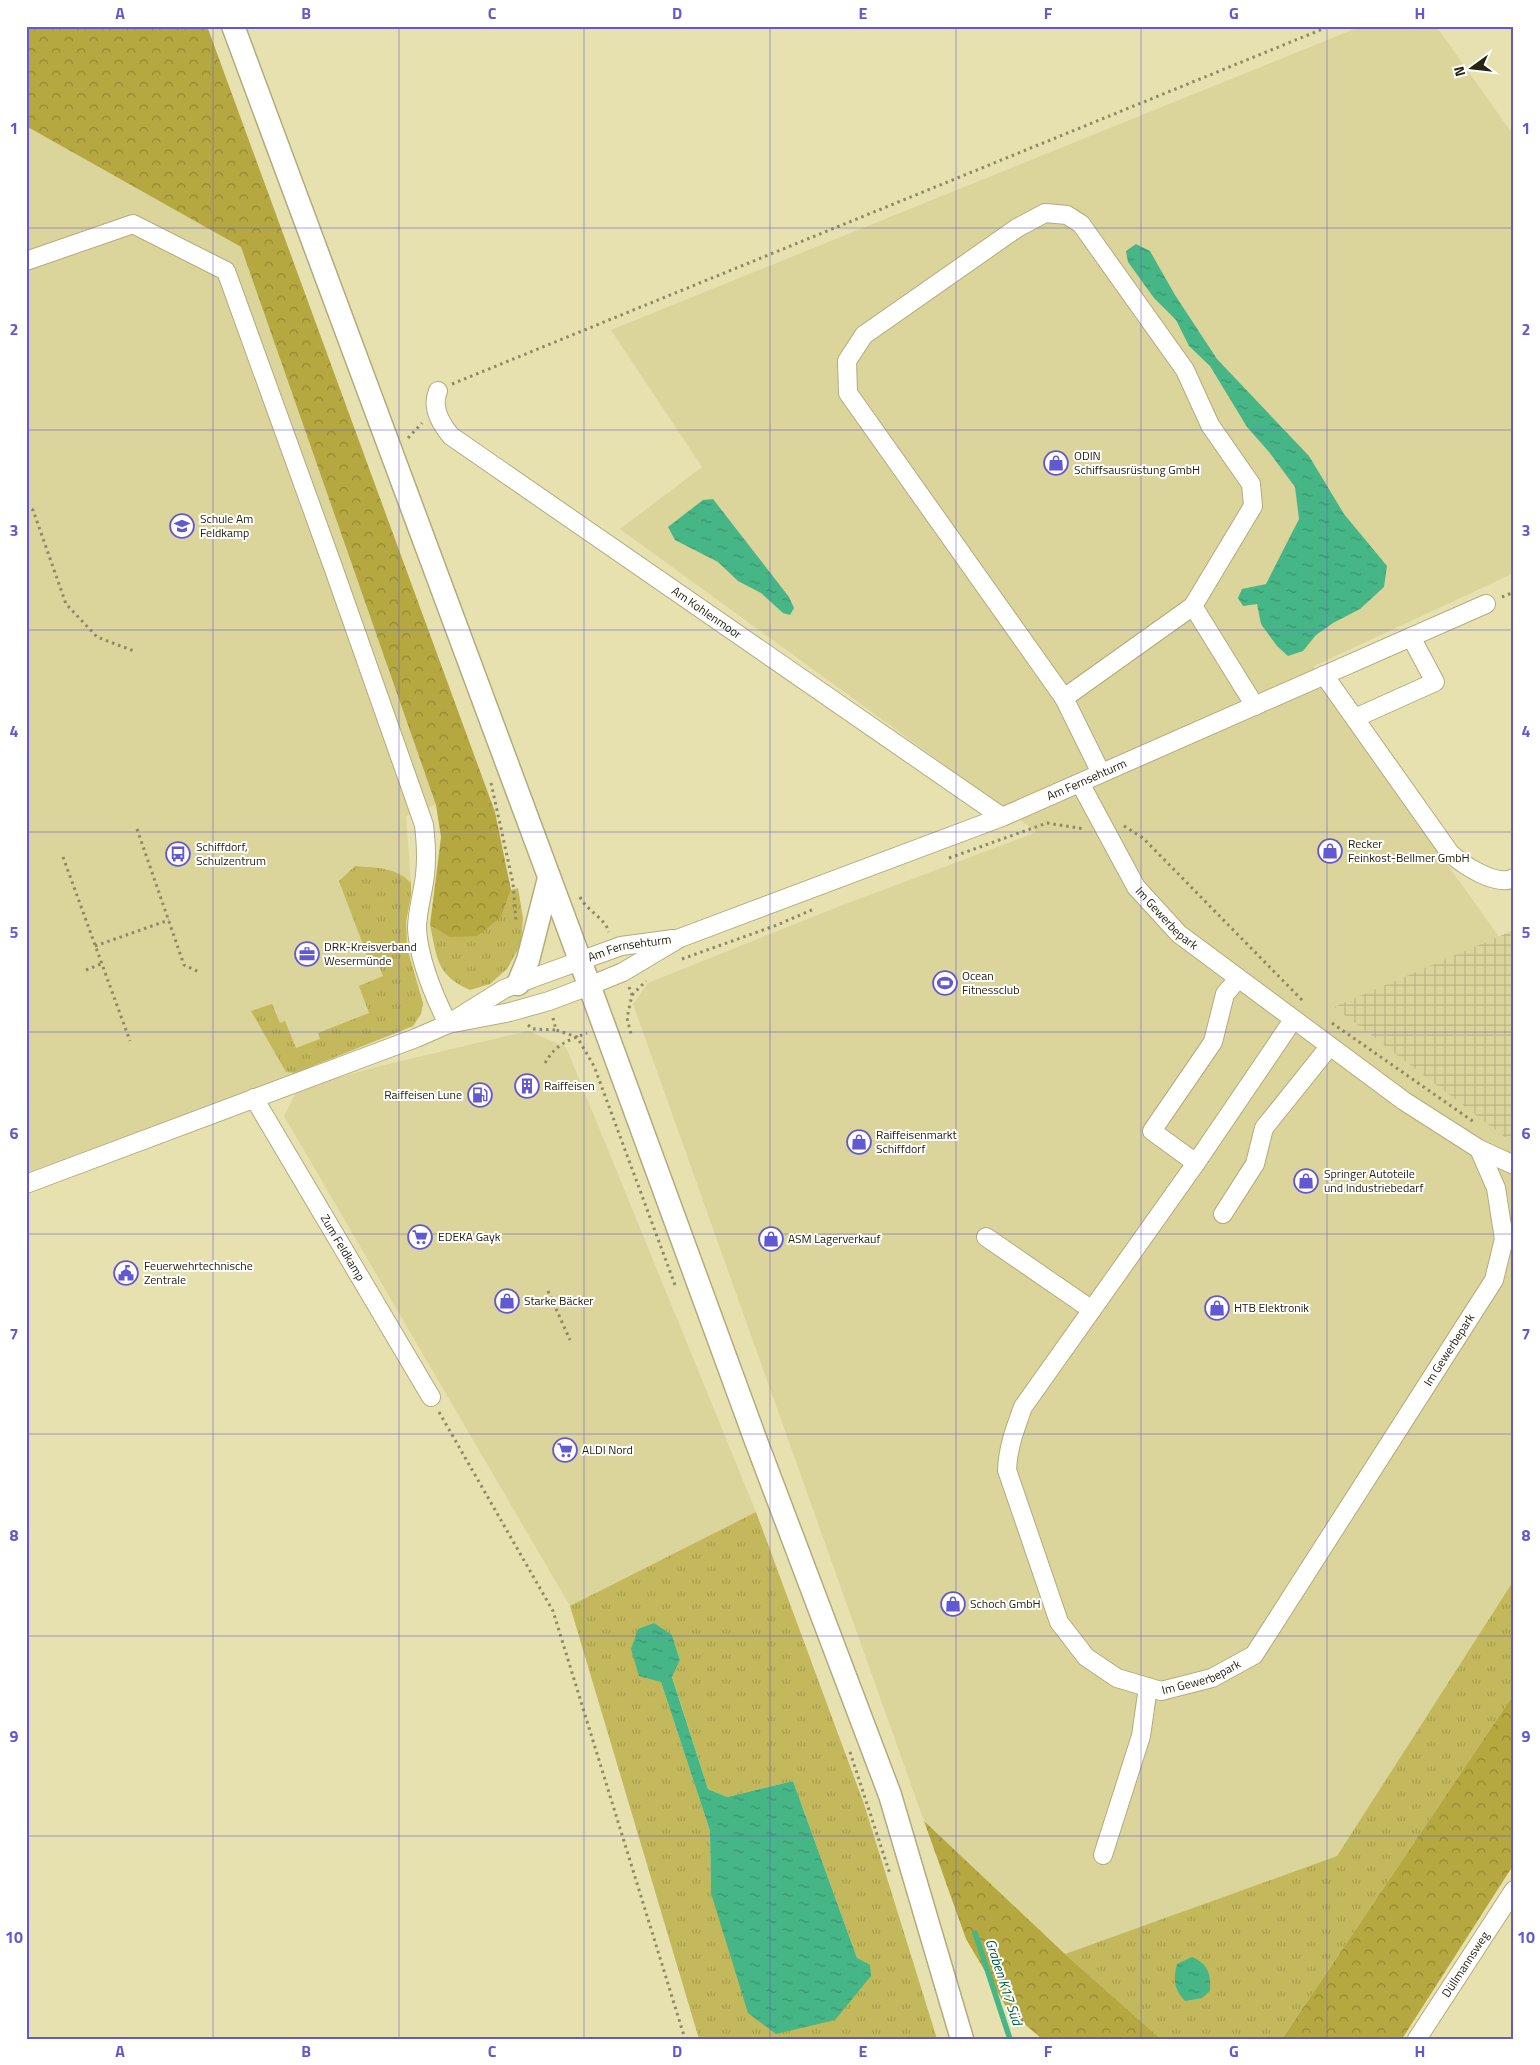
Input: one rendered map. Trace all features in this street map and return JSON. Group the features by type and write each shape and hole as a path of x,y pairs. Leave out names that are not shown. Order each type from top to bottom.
{"main road":[{"path":"232,26 550,878 749,1423 890,1795 962,2039"},
{"path":"518,984 528,960 550,878"}],"street":[{"path":"1064,698 1193,606 1253,506 1250,484 1210,425 1185,370 1081,224 1067,215 1045,213 1017,228 864,335 847,361 848,393 1064,698 1100,774"},
{"path":"26,261 133,224 226,270 424,825 427,847 417,928 421,953 448,1024"},
{"name":"Am Kohlenmoor","path":"438,391 435,398 440,424 451,436 1002,817"},
{"name":"Am Fernsehturm","path":"589,986 623,972 680,938 1002,817 1486,604"},
{"path":"1193,606 1255,706"},
{"path":"1355,718 1435,682 1411,637"},
{"path":"1324,675 1450,853 1463,865 1486,876 1510,880 1514,878"},
{"name":"Im Gewerbepark","path":"1080,783 1136,887 1179,934 1292,1020 1404,1101 1479,1149 1496,1188 1504,1240 1494,1280 1254,1655 1212,1678 1161,1691 1117,1678 1086,1656 1059,1622 1007,1470 1008,1451 1023,1408 1196,1163 1292,1020"},
{"name":"Am Fernsehturm","path":"580,961 621,946 680,938"},
{"path":"26,1184 402,1044 448,1024 504,989 580,961"},
{"path":"1196,1163 1152,1131 1213,1042 1225,994 1238,979"},
{"path":"448,1024 510,1012 549,1001 589,986"},
{"path":"1223,1214 1255,1164 1264,1128 1329,1046"},
{"name":"Zum Feldkamp","path":"254,1098 431,1397"},
{"path":"1479,1149 1514,1165"},
{"path":"986,1237 1092,1310"},
{"path":"1103,1855 1141,1736 1148,1687"},
{"name":"Düllmannsweg","path":"1417,2039 1514,1890"}],"path":[{"path":"438,391 1330,26"},
{"path":"26,506 33,510 66,604 97,637 134,651"},
{"path":"490,781 513,883 516,922 514,929"},
{"path":"137,829 184,964 199,972"},
{"path":"63,857 130,1041"},
{"path":"94,946 169,920"},
{"path":"677,961 777,925"},
{"path":"86,970 101,964"},
{"path":"632,995 649,977"},
{"path":"549,1001 556,1030 576,1037 594,1066 676,1288"},
{"path":"545,1063 552,1051 564,1042 576,1037"},
{"path":"548,1290 570,1340"},
{"path":"431,1397 553,1612 685,2039"},
{"path":"847,1743 890,1875"}],"shaded area":[{"path":"1362,26 1436,26 1514,136 1514,573 1314,666 1326,694 1499,937 1514,930 1514,1580 1337,1856 1065,1954 924,1821 633,1004 648,983 835,908 1037,832 620,529 702,467 611,330"},
{"name":"Schule Am Feldkamp","path":"26,126 241,247 436,805 406,816 411,883 411,895 406,922 407,948 423,1003 421,1014 413,1026 267,1084 26,1173"},
{"path":"1514,930 1514,1144 1334,1007"},
{"path":"528,1031 566,1047 756,1512 570,1606 284,1116 298,1089 380,1066"}],"green space":[{"path":"26,26 207,26 495,812 511,890 501,917 477,936 449,937 430,925 441,837 436,805 241,247 26,126"},
{"path":"355,866 392,871 411,883 411,895 406,922 407,948 423,1003 421,1014 413,1026 295,1073 286,1072 251,1011 272,1004 280,1023 285,1021 296,1048 320,1039 318,1033 369,1013 359,986 383,976 375,956 368,958 339,881"},
{"path":"518,888 523,918 521,944 507,969 490,984 470,990 450,978 440,964 434,947 430,925 449,937 501,917 511,890"},
{"path":"756,1512 864,1804 937,2039 699,2039 570,1606","holes":["672,1635 680,1660 672,1676 708,1789 727,1797 793,1781 857,1958 711,1893 710,1831 661,1682"]},
{"path":"1514,1580 1514,1694 1282,2039 1161,2039 1065,1954 1337,1856"},
{"path":"1514,1694 1514,1864 1402,2039 1282,2039"},
{"path":"924,1821 1065,1954 1161,2039 1042,2039 1008,2010 966,1939"}],"water":[{"path":"1136,244 1150,251 1175,295 1217,359 1309,456 1344,514 1387,566 1384,587 1360,609 1333,623 1316,635 1303,651 1288,656 1277,646 1261,624 1257,604 1243,606 1238,598 1242,589 1266,584 1299,519 1295,487 1269,452 1247,427 1210,366 1189,346 1176,320 1154,298 1128,262 1126,251"},
{"path":"713,499 789,597 794,608 790,615 783,613 761,593 738,581 718,562 675,540 668,527 703,500"},
{"path":"654,1623 672,1635 680,1660 672,1677 708,1789 727,1797 793,1781 857,1958 870,1965 871,1976 835,2020 776,2034 748,2013 711,1893 710,1831 661,1682 639,1676 631,1649 638,1629"},
{"path":"1192,1957 1205,1966 1210,1980 1210,1991 1202,1998 1185,2001 1177,1988 1175,1980 1176,1970 1177,1964"}],"waterway":[{"name":"Graben K17 Süd","path":"975,1933 1010,2039"}],"place":[{"name":"ODIN Schiffsausrüstung GmbH","path":"1056,463"},
{"name":"Schule Am Feldkamp","path":"182,526"},
{"name":"Recker Feinkost-Bellmer GmbH","path":"1330,851"},
{"name":"Schiffdorf, Schulzentrum","path":"178,854"},
{"name":"DRK-Kreisverband Wesermünde","path":"307,954"},
{"name":"Ocean Fitnessclub","path":"945,983"},
{"name":"Raiffeisen","path":"527,1086"},
{"name":"Raiffeisen Lune","path":"480,1095"},
{"name":"Raiffeisenmarkt Schiffdorf","path":"859,1142"},
{"name":"Springer Autoteile und Industriebedarf","path":"1306,1181"},
{"name":"EDEKA Gayk","path":"420,1237"},
{"name":"ASM Lagerverkauf","path":"771,1239"},
{"name":"Feuerwehrtechnische Zentrale","path":"126,1273"},
{"name":"Starke Bäcker","path":"507,1301"},
{"name":"HTB Elektronik","path":"1217,1308"},
{"name":"ALDI Nord","path":"565,1450"},
{"name":"Schoch GmbH","path":"953,1604"}]}
